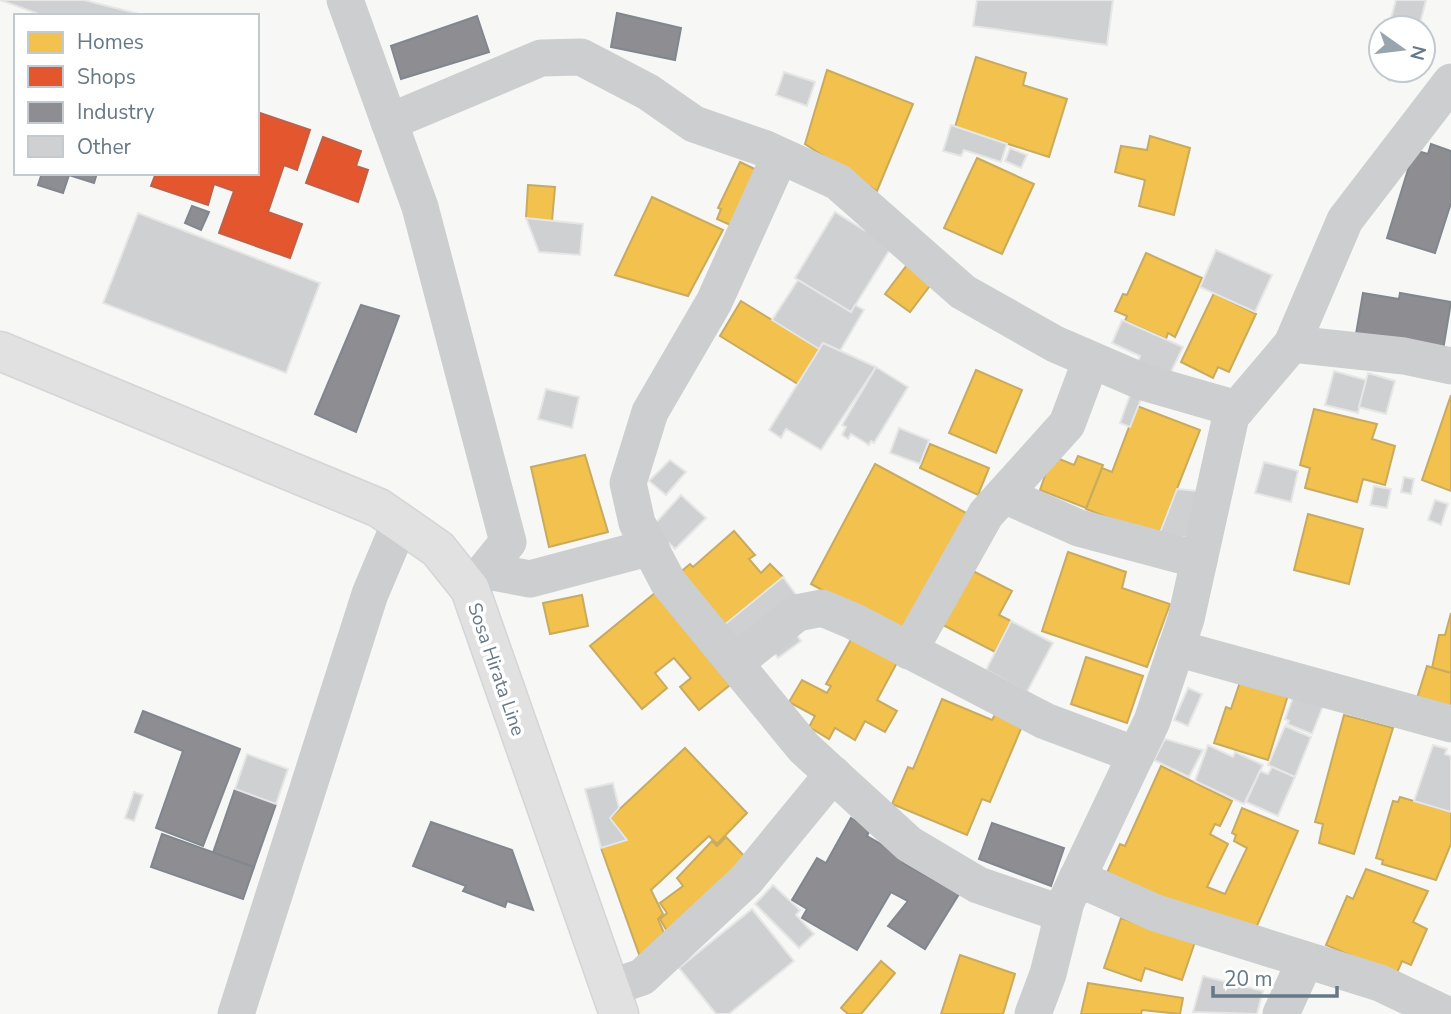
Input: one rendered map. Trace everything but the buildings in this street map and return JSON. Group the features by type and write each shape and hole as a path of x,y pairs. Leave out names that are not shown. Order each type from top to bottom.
{"main road":[{"name":"Sosa Hirata Line","path":"0,351 379,508 478,580 614,1001"}],"street":[{"path":"345,0 420,207 508,542 478,580"},
{"path":"389,122 541,58 581,57 648,92 694,124 780,156 838,182 963,292 1055,344 1143,382 1237,409"},
{"path":"1033,1014 1048,974 1063,914 1077,878 1152,721 1176,648 1199,560 1231,416 1292,344 1345,220 1451,82"},
{"path":"780,156 714,302 650,412 628,483 638,523 668,582 804,748 909,844 978,885 1063,914"},
{"path":"1292,344 1404,356 1451,366"},
{"path":"909,651 986,514 1067,424 1091,360"},
{"path":"1004,495 1079,528 1199,560"},
{"path":"236,1014 370,594 400,523"},
{"path":"478,580 530,579 651,548"},
{"path":"735,663 797,613 822,608 1045,721 1136,755"},
{"path":"1176,648 1451,724"},
{"path":"614,1001 746,880 833,774"},
{"path":"1077,878 1156,913 1380,984 1446,1014"},
{"path":"1281,1014 1305,961"}]}
